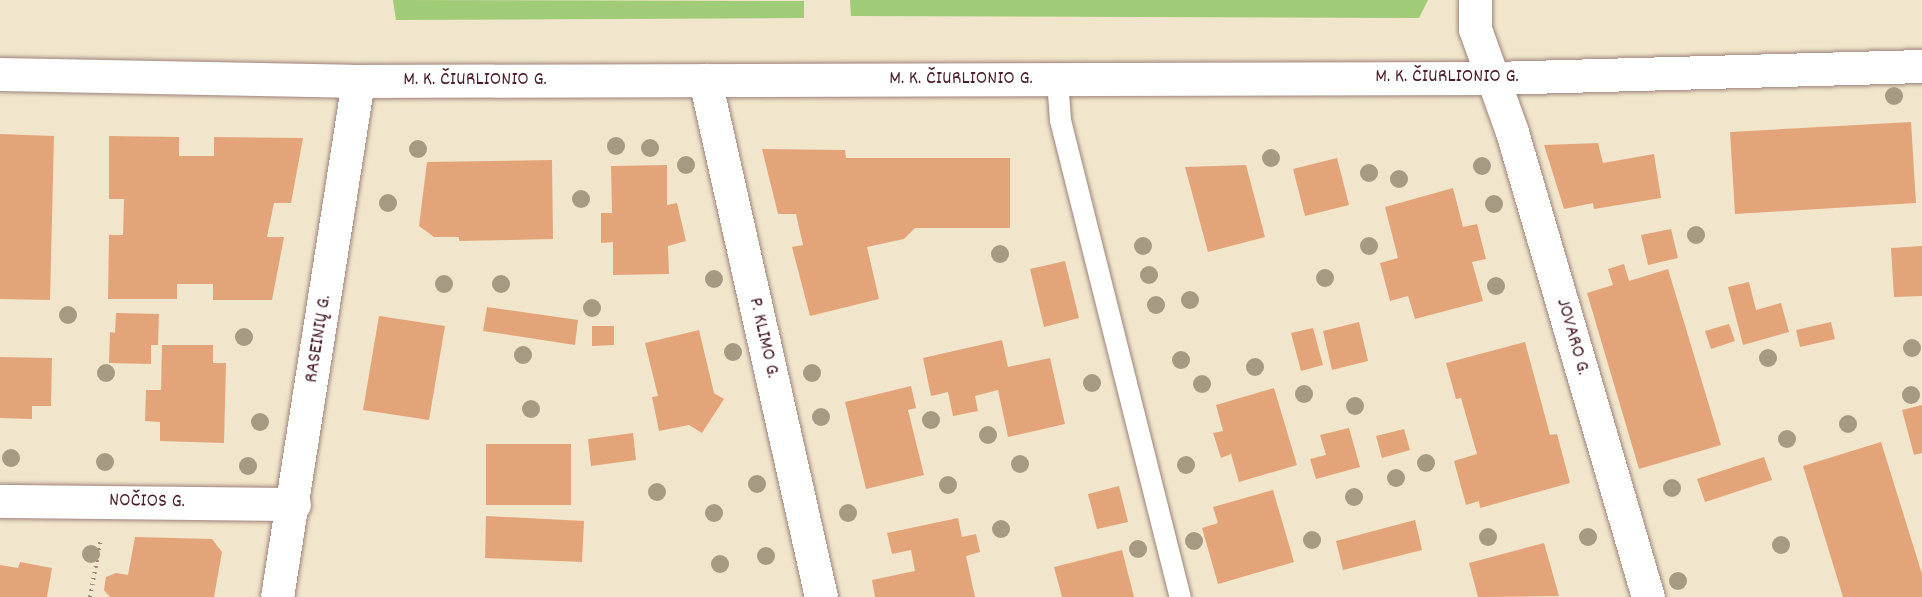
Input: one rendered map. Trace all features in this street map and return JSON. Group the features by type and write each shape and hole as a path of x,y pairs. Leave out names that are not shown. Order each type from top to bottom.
{"street":[{"name":"JOVARO G.","path":"1475,0 1475,29 1512,132 1648,597"},
{"name":"M. K. ČIURLIONIO G.","path":"0,74 358,81 1493,78 1922,66"},
{"name":"P. KLIMO G.","path":"705,80 821,597"},
{"name":"RASEINIŲ G.","path":"277,597 294,504 358,81"},
{"name":"NOČIOS G.","path":"0,501 294,504"}],"lane":[{"path":"1058,79 1060,120 1180,597"}],"path":[{"path":"90,597 107,502"}],"green space":[{"path":"393,0 804,1 804,18 396,20"},
{"path":"850,0 1428,0 1419,18 851,16"}],"building":[{"path":"1911,122 1916,203 1735,214 1730,132"},
{"path":"0,134 54,136 50,300 0,299"},
{"path":"109,136 179,137 179,156 214,156 214,137 303,138 291,203 274,203 267,237 284,237 272,300 213,300 213,284 177,284 177,299 108,299 109,235 123,235 124,199 109,199"},
{"path":"1598,143 1603,163 1654,154 1661,198 1594,209 1593,203 1564,209 1544,145"},
{"path":"762,149 845,150 846,158 1010,158 1010,228 915,228 904,239 867,247 879,299 810,316 792,247 803,245 796,214 778,214"},
{"path":"1337,158 1349,205 1305,216 1293,169"},
{"path":"552,160 553,239 459,241 459,237 434,237 419,226 427,162"},
{"path":"667,165 667,205 677,203 686,241 668,246 669,274 613,275 613,242 601,243 601,213 612,213 611,166"},
{"path":"1246,165 1265,237 1208,252 1185,167"},
{"path":"1453,188 1463,227 1477,224 1486,259 1472,262 1483,301 1415,319 1408,296 1390,301 1380,263 1398,258 1385,207"},
{"path":"1671,229 1678,258 1648,265 1641,235"},
{"path":"1922,246 1922,296 1894,297 1891,248"},
{"path":"1065,261 1079,318 1044,327 1030,269"},
{"path":"1624,264 1629,281 1668,269 1721,445 1639,469 1587,293 1613,285 1608,269"},
{"path":"1749,282 1756,310 1781,303 1789,332 1743,345 1728,287"},
{"path":"487,307 578,320 575,345 483,331"},
{"path":"116,313 159,314 158,345 151,345 151,364 109,363 110,332 115,333"},
{"path":"379,316 445,326 429,420 363,410"},
{"path":"1359,322 1368,361 1332,370 1323,331"},
{"path":"1831,322 1835,339 1800,347 1796,330"},
{"path":"1729,324 1735,341 1711,349 1705,331"},
{"path":"592,326 614,326 614,345 592,346"},
{"path":"1313,328 1323,365 1301,371 1291,333"},
{"path":"699,330 714,393 724,399 702,433 689,425 659,431 652,397 658,396 645,343"},
{"path":"1002,340 1008,367 1050,358 1065,424 1008,437 998,390 975,396 978,411 953,416 948,392 931,396 923,358"},
{"path":"1525,342 1550,435 1557,434 1570,483 1480,508 1479,501 1466,505 1454,461 1477,454 1461,398 1456,399 1446,363"},
{"path":"162,345 213,345 213,363 226,363 224,443 160,441 160,422 145,421 146,390 161,390"},
{"path":"0,357 52,358 51,406 32,406 32,419 0,418"},
{"path":"911,386 916,408 908,410 924,475 866,489 845,402"},
{"path":"1274,388 1297,465 1239,482 1231,454 1221,458 1213,433 1223,431 1216,405"},
{"path":"1922,405 1922,453 1914,455 1902,410"},
{"path":"1349,428 1360,467 1316,479 1310,459 1326,455 1320,435"},
{"path":"1404,429 1410,450 1382,458 1376,436"},
{"path":"633,433 636,460 591,466 588,439"},
{"path":"1881,442 1922,574 1922,597 1843,597 1803,466"},
{"path":"486,444 571,444 571,505 486,505"},
{"path":"1764,457 1772,480 1705,502 1697,479"},
{"path":"1119,486 1128,522 1097,529 1088,494"},
{"path":"1273,490 1294,562 1218,584 1202,528 1218,523 1213,507"},
{"path":"486,516 584,521 582,562 485,558"},
{"path":"958,518 962,537 976,534 980,552 966,556 975,597 875,597 872,580 915,571 911,550 892,554 887,533"},
{"path":"1415,520 1422,550 1343,570 1336,541"},
{"path":"135,537 212,539 222,552 214,597 110,597 104,590 106,577 116,573 128,575"},
{"path":"1544,543 1559,596 1478,597 1469,563"},
{"path":"1122,550 1134,597 1062,597 1054,567"},
{"path":"20,562 52,568 47,597 0,597 0,565 18,568"}]}
